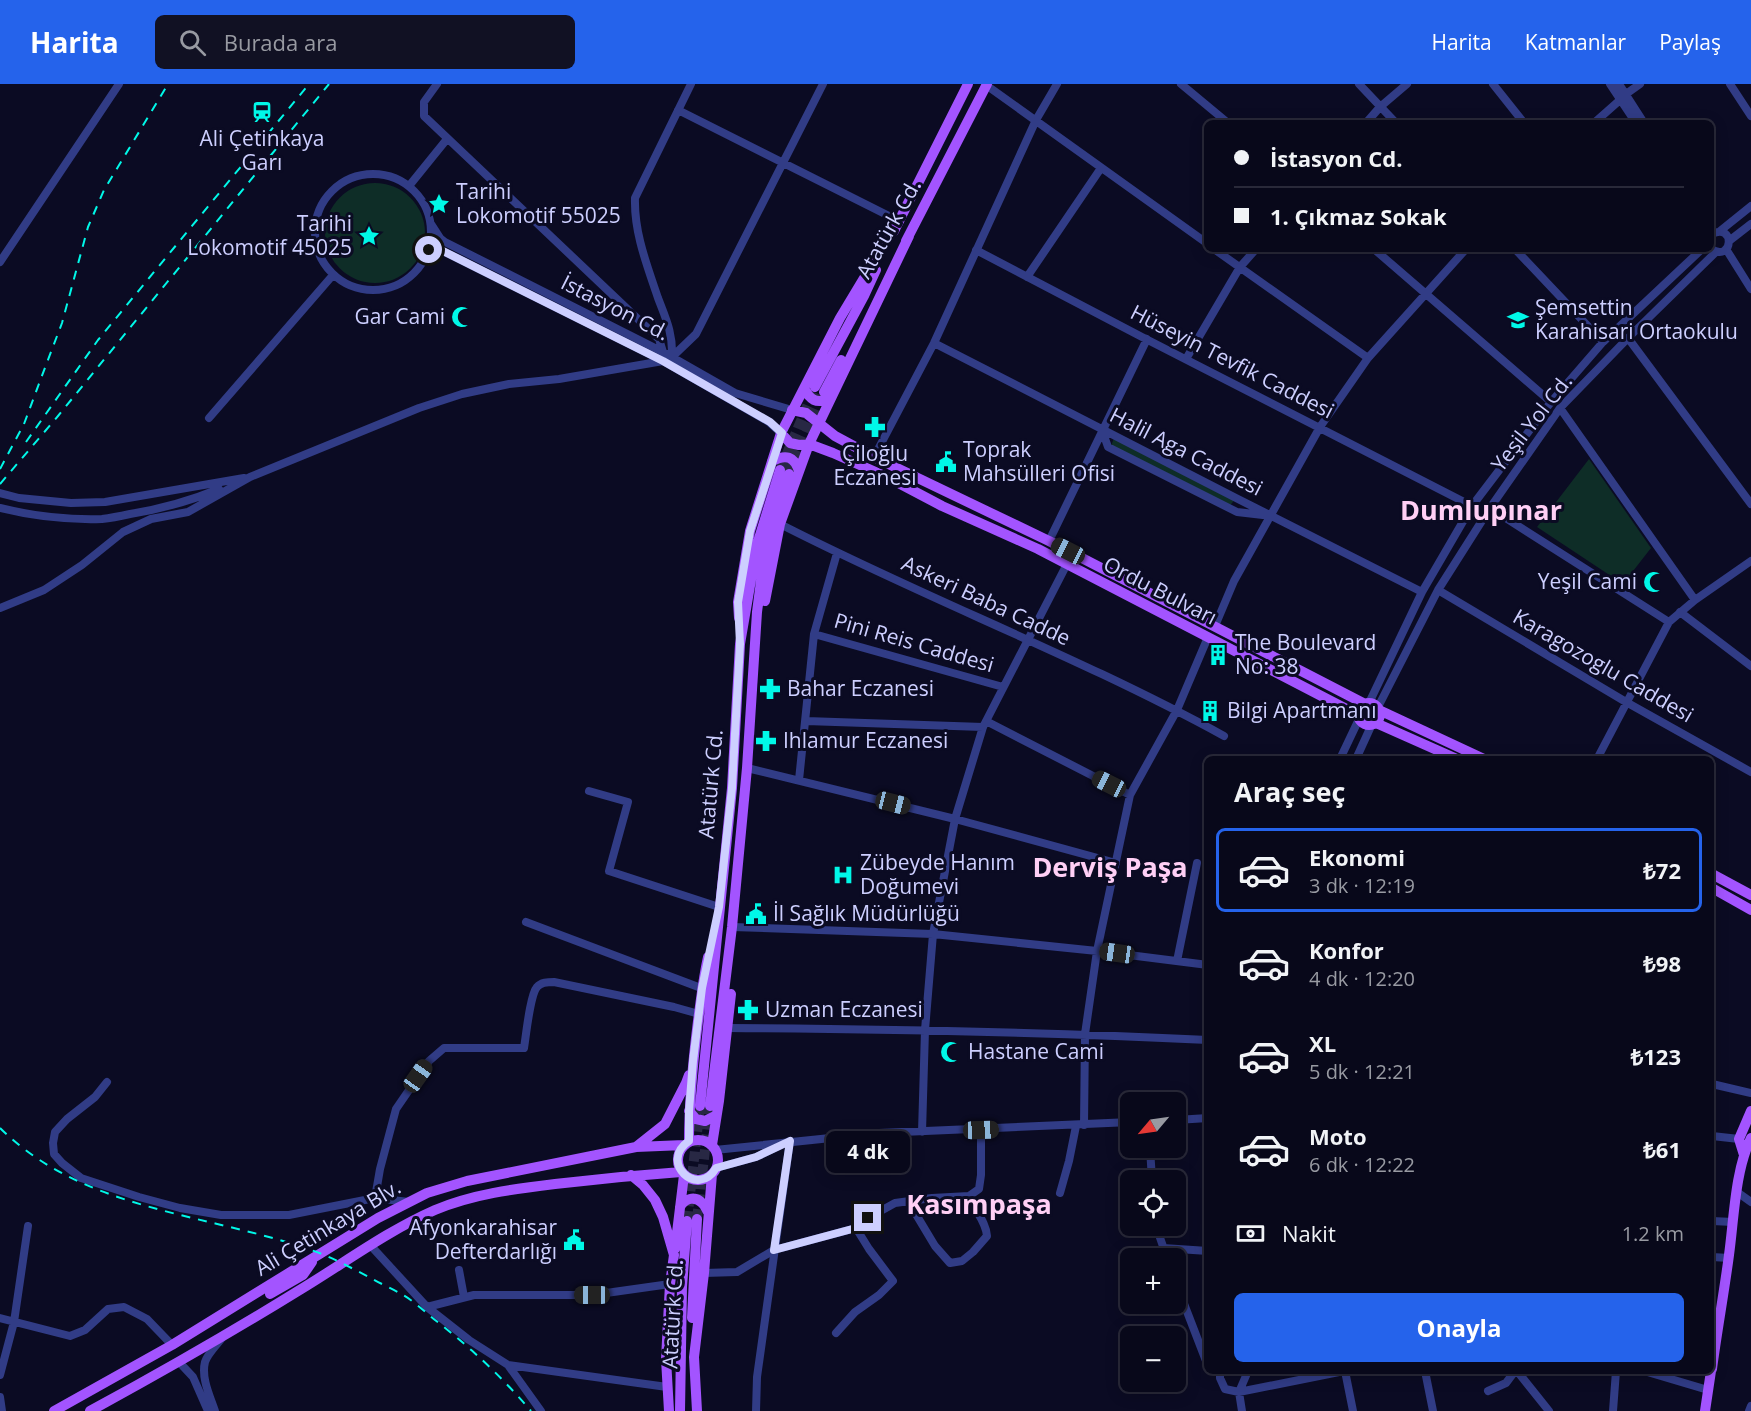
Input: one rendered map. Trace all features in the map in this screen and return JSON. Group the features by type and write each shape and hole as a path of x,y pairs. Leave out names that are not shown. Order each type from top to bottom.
{"main road":[{"name":"Atatürk Cd.","path":"818,392 840,318 897,223 968,84"},
{"name":"Atatürk Cd.","path":"818,392 909,236 986,85"},
{"path":"755,651 780,524 785,469 782,433 792,410 818,392"},
{"path":"785,469 809,444 818,423 818,392"},
{"name":"Ordu Bulvarı","path":"792,410 806,414 835,436 874,457 1048,541 1373,706 1478,756"},
{"name":"Ordu Bulvarı","path":"782,433 790,443 799,446 809,444 833,453 1038,549 1359,717 1365,724 1374,724 1450,756"},
{"name":"Atatürk Cd.","path":"708,1109 719,907 732,788 740,644 738,602 750,531 785,469"},
{"name":"Atatürk Cd.","path":"708,1109 732,927 747,768 757,612 764,558 785,469"},
{"path":"1359,717 1360,708 1373,706 1380,717 1374,724"},
{"path":"1714,875 1750,894"},
{"path":"1714,889 1751,909"},
{"path":"714,1171 703,1180 691,1179 678,1167 678,1155 687,1143 693,1061 702,988 719,907"},
{"path":"689,1111 696,1119 705,1121 708,1109 719,1101 734,960 732,927"},
{"path":"636,1147 665,1124 686,1083 693,1061"},
{"path":"697,1411 694,1357 704,1274 708,1212 718,1156 714,1148 708,1109"},
{"path":"1714,1351 1751,1111"},
{"path":"687,1143 701,1140 714,1148"},
{"name":"Ali Çetinkaya Blv.","path":"54,1411 172,1346 378,1218 427,1193 467,1181 636,1147 687,1143"},
{"path":"669,1411 666,1359 670,1284 683,1173"},
{"name":"Ali Çetinkaya Blv.","path":"90,1411 179,1362 435,1210 504,1191 631,1175 683,1173"},
{"path":"631,1175 655,1200 663,1217 674,1255"},
{"path":"680,1208 682,1202 696,1199 702,1202 708,1212"},
{"name":"Atatürk Cd.","path":"680,1411 682,1287 692,1220 689,1379 691,1411"},
{"path":"179,1362 178,1349 183,1344 303,1275 316,1257"},
{"path":"1705,1411 1710,1374"}],"street":[{"path":"0,262 119,84"},
{"path":"0,508 28,513 103,519 148,512 192,500 419,408 462,394 509,384 559,379 663,356 659,339 424,116 424,102 437,84"},
{"path":"672,357 673,340 670,327 638,235 635,198 691,84"},
{"path":"672,357 696,334 823,84"},
{"path":"874,457 934,343 1036,120 1057,84"},
{"path":"1181,84 1223,120"},
{"path":"1359,84 1393,120"},
{"path":"1369,120 1407,84"},
{"path":"1493,84 1522,120"},
{"path":"1610,84 1642,120"},
{"path":"1619,84 1634,120"},
{"path":"1597,120 1640,84"},
{"path":"1730,84 1751,116"},
{"path":"986,85 1204,241"},
{"path":"678,110 783,162 897,223"},
{"path":"409,186 447,139"},
{"path":"1027,277 1101,168"},
{"path":"372,174 391,177 409,186 427,210 431,224 429,250 420,267 406,281 388,289 369,291 350,286 333,275 321,260 315,240 316,221 323,203 336,188 352,178 372,174"},
{"path":"1716,232 1751,206"},
{"name":"İstasyon Cd.","path":"431,224 445,242 663,356 770,422 782,433"},
{"path":"1714,250 1727,245 1751,224"},
{"path":"1716,232 1726,234 1727,245 1751,289"},
{"name":"İstasyon Cd.","path":"429,250 441,250 663,356 672,357 735,393 792,410"},
{"name":"Hüseyin Tevfik Caddesi","path":"976,250 1472,506"},
{"path":"1218,252 1368,358"},
{"path":"1186,359 1240,267 1253,252"},
{"path":"1377,252 1551,402"},
{"path":"1215,626 1234,581 1320,427 1368,358 1463,252"},
{"path":"1518,252 1603,342"},
{"name":"Yeşil Yol Cd.","path":"1373,706 1422,592 1472,506 1551,402 1603,342 1699,252"},
{"name":"Yeşil Yol Cd.","path":"1373,706 1438,590 1490,508 1560,408 1712,252"},
{"path":"209,418 333,275"},
{"path":"1628,338 1751,504"},
{"path":"1048,541 1147,339"},
{"name":"Halil Aga Caddesi","path":"934,343 1422,592"},
{"path":"1560,408 1695,600"},
{"path":"0,493 19,498 71,503 105,502 250,477"},
{"path":"0,608 44,590 82,565 123,532 151,519 188,512 250,477"},
{"path":"1490,508 1669,622"},
{"name":"Askeri Baba Cadde","path":"780,524 837,553 1028,639 1177,710 1224,736"},
{"path":"799,780 814,634 837,553"},
{"path":"1599,756 1669,622 1695,600 1751,561"},
{"path":"922,1132 925,1030 933,934 955,819 985,724 1067,564"},
{"name":"Karagozoglu Caddesi","path":"1438,590 1626,702 1751,772"},
{"path":"1680,612 1751,666"},
{"name":"Pini Reis Caddesi","path":"814,634 1003,687"},
{"path":"1060,1193 1080,1125 1085,1034 1097,951 1130,795 1177,710 1208,637"},
{"path":"1341,756 1359,717"},
{"path":"806,721 985,724 1130,795"},
{"path":"1358,756 1374,724"},
{"path":"747,768 955,819 1116,863"},
{"path":"589,791 628,801 609,871 719,907"},
{"path":"1177,961 1197,863"},
{"path":"525,922 702,988"},
{"path":"732,927 933,934 1204,964"},
{"path":"375,1198 396,1109 429,1061 444,1048 524,1048 534,993 540,984 554,982 699,1014"},
{"path":"728,1028 925,1030 1204,1040"},
{"path":"107,1082 95,1098 67,1119 55,1132 54,1154 81,1178 180,1208 221,1215 289,1215 375,1198 409,1202"},
{"path":"1714,1084 1751,1093"},
{"path":"1186,1119 1204,1118"},
{"path":"714,1148 879,1133 1120,1123"},
{"path":"704,1274 737,1272 774,1250 856,1228 894,1203 969,1197 979,1189 981,1130"},
{"path":"1714,1136 1747,1142"},
{"path":"714,1171 756,1157 790,1141"},
{"path":"756,1411 757,1377 790,1141"},
{"path":"1737,1192 1751,1202"},
{"path":"908,1201 941,1255 950,1263 957,1263 973,1252 987,1236 984,1222 969,1197"},
{"path":"1714,1221 1733,1222"},
{"path":"0,1375 14,1322 28,1226"},
{"path":"836,1333 855,1312 894,1281 876,1259 856,1228"},
{"path":"1159,1236 1163,1248"},
{"path":"371,1246 427,1307 469,1340 508,1365 541,1411"},
{"path":"1186,1250 1204,1251"},
{"path":"1714,1257 1729,1258"},
{"path":"459,1270 464,1298"},
{"path":"427,1307 474,1295 592,1295 670,1284"},
{"path":"0,1318 70,1336 85,1330 108,1310 124,1307 147,1319 172,1346"},
{"path":"1186,1309 1204,1356"},
{"path":"215,1411 204,1377 205,1364 208,1356 224,1335"},
{"path":"179,1362 193,1377 208,1411"},
{"path":"508,1365 667,1387"},
{"path":"1220,1374 1225,1389 1239,1392 1330,1374"},
{"path":"1242,1411 1239,1392 1247,1374"},
{"path":"1346,1374 1353,1411"},
{"path":"1426,1374 1433,1411"},
{"path":"1488,1391 1506,1383 1514,1374"},
{"path":"1518,1374 1545,1410"},
{"path":"1613,1411 1616,1374"},
{"path":"1654,1374 1708,1390"},
{"path":"0,1397 2,1411"},
{"path":"1749,1411 1751,1406"}],"green space":[{"path":"375,183 394,187 410,198 421,214 425,233 421,252 410,268 394,279 375,283 356,279 340,268 329,252 325,233 329,214 340,198 356,187"},
{"path":"1115,436 1236,498 1228,508 1110,448"},
{"path":"1589,459 1651,548 1623,584 1537,527"}],"tunnel":[{"path":"780,470 814,390"},
{"path":"789,474 823,394"},
{"path":"687,1221 700,1106"},
{"path":"697,1219 710,1106"}],"railway":[{"path":"0,469 24,424 62,323 88,227 104,190 168,84"},
{"path":"26,442 98,340 309,84"},
{"path":"0,484 329,84"},
{"path":"0,1128 34,1156 72,1178 112,1195 153,1208 281,1240 322,1254 395,1291 416,1304 473,1352 509,1386 531,1411"}],"place":[{"name":"Ali Çetinkaya Garı","path":"262,112"},
{"name":"Tarihi Lokomotif 55025","path":"439,204"},
{"name":"Tarihi Lokomotif 45025","path":"369,236"},
{"name":"Gar Cami","path":"462,317"},
{"name":"Şemsettin Karahisari Ortaokulu","path":"1518,320"},
{"name":"Çiloğlu Eczanesi","path":"875,427"},
{"name":"Toprak Mahsülleri Ofisi","path":"946,462"},
{"name":"Yeşil Cami","path":"1654,582"},
{"name":"The Boulevard No: 38","path":"1218,655"},
{"name":"Bahar Eczanesi","path":"770,689"},
{"name":"Bilgi Apartmanı","path":"1210,711"},
{"name":"Ihlamur Eczanesi","path":"766,741"},
{"name":"Zübeyde Hanım Doğumevi","path":"843,875"},
{"name":"İl Sağlık Müdürlüğü","path":"756,914"},
{"name":"Uzman Eczanesi","path":"748,1010"},
{"name":"Hastane Cami","path":"951,1052"},
{"name":"Afyonkarahisar Defterdarlığı","path":"574,1240"}],"district":[{"name":"Dumlupınar","path":"1481,511"},
{"name":"Derviş Paşa","path":"1110,868"},
{"name":"Kasımpaşa","path":"979,1205"}],"route":[{"path":"429,250 441,250 663,361 770,422 782,433 750,531 738,602 740,644 732,788 719,907 702,988 693,1061 689,1141 680,1149 677,1161 678,1167 686,1176 703,1180 709,1177 716,1168 756,1157 790,1141 774,1250 856,1228 868,1218"}]}
